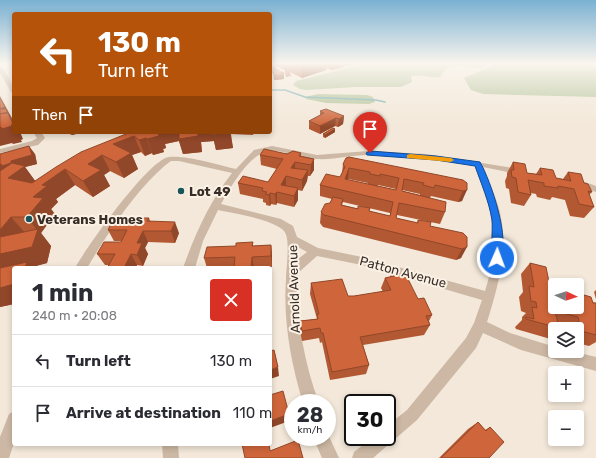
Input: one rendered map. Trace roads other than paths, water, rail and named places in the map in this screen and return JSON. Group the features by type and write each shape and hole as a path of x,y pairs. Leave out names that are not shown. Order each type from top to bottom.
{"street":[{"path":"0,151 39,140 41,138 38,134"},
{"path":"190,266 200,236 229,182 253,155 268,148 315,157 370,153 436,158 530,173"},
{"path":"82,266 116,215 138,188 164,162 169,159 179,159 238,172"},
{"path":"396,428 412,415 471,343 480,325 489,297 497,258 497,233 493,205 478,164"},
{"path":"569,180 596,189"},
{"name":"Arnold Avenue","path":"215,206 278,221 289,229 293,239 292,295 294,333 303,379 308,394"},
{"name":"Patton Avenue","path":"293,239 315,252 362,261 489,297"},
{"path":"293,271 315,252"},
{"path":"480,325 498,335 560,355 596,364"},
{"path":"1,458 12,425"},
{"path":"170,446 171,458"},
{"path":"325,446 331,458"},
{"path":"360,458 374,446"}],"waterway":[{"path":"272,90 285,90 305,97 376,100 385,102"}],"place":[{"name":"Lot 49","path":"181,191"},
{"name":"Veterans Homes","path":"29,219"}]}
